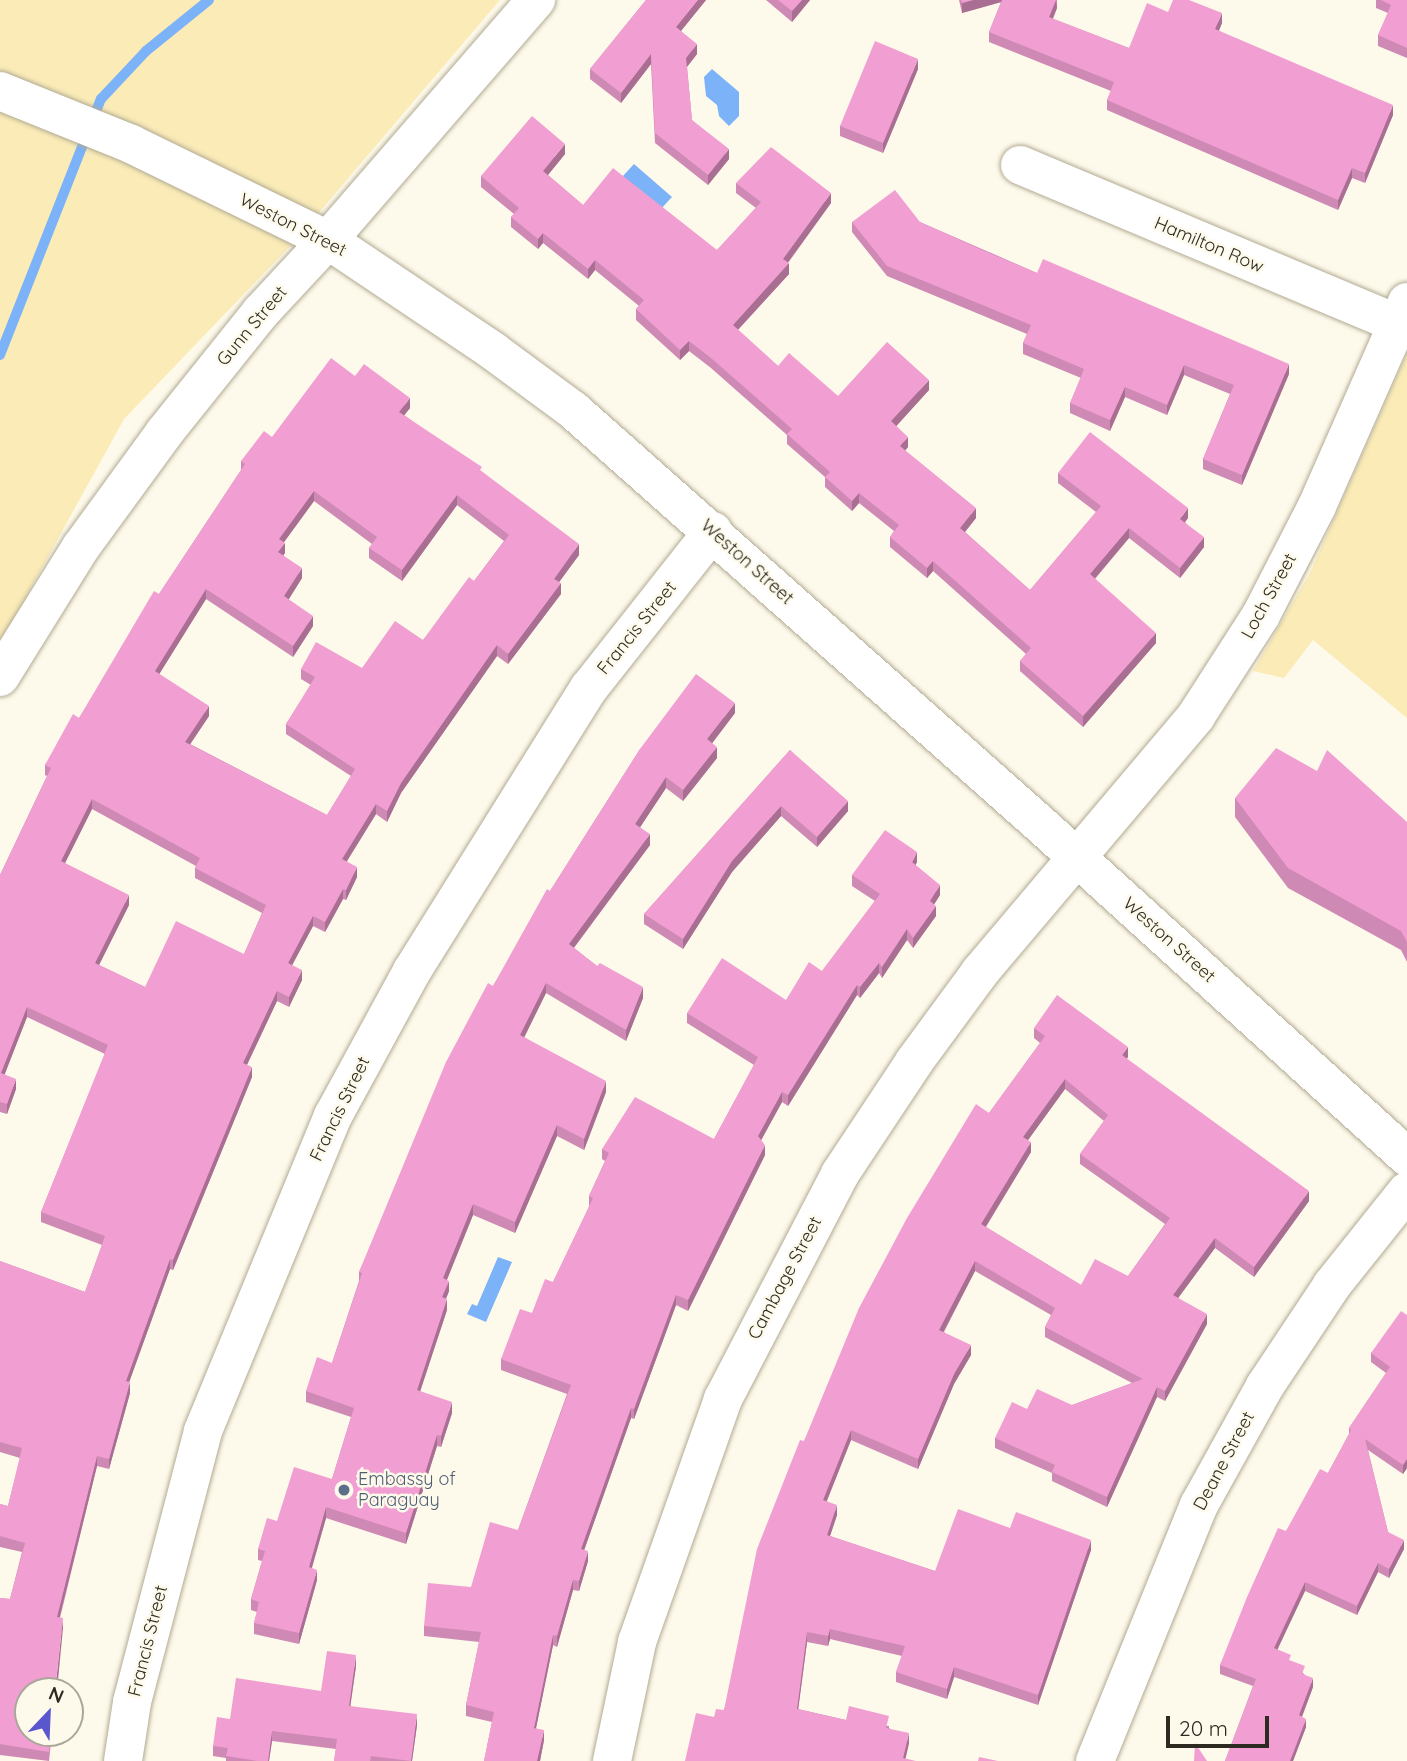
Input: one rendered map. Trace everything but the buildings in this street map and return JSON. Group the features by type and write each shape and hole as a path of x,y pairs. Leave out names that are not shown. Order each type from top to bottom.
{"street":[{"name":"Gunn Street","path":"0,677 81,547 164,433 261,312 328,240 536,0"},
{"name":"Weston Street","path":"0,91 131,144 328,240 493,351 573,411 713,531 1407,1157"},
{"name":"Hamilton Row","path":"1020,165 1403,313"},
{"name":"Loch Street","path":"1077,857 1196,716 1261,615 1317,506 1403,313"},
{"name":"Francis Street","path":"123,1761 132,1702 203,1431 333,1116 412,971 582,699 713,531"},
{"name":"Cambage Street","path":"612,1761 637,1642 723,1399 779,1287 840,1174 914,1062 980,972 1077,857"},
{"name":"Deane Street","path":"1095,1761 1199,1505 1265,1386 1317,1307 1407,1191"}],"shaded area":[{"path":"0,0 500,0 293,243 124,419 0,644"},
{"path":"1407,353 1407,718 1313,640 1284,678 1253,671 1310,573"}],"water":[{"path":"712,69 739,92 739,116 729,126 719,116 717,105 706,96 704,77"},
{"path":"634,164 672,197 660,210 622,177"},
{"path":"498,1257 512,1262 486,1322 467,1314 472,1304 477,1306"}],"waterway":[{"path":"0,355 101,99 146,51 209,0"}],"place":[{"name":"Embassy of Paraguay","path":"344,1490"}]}
